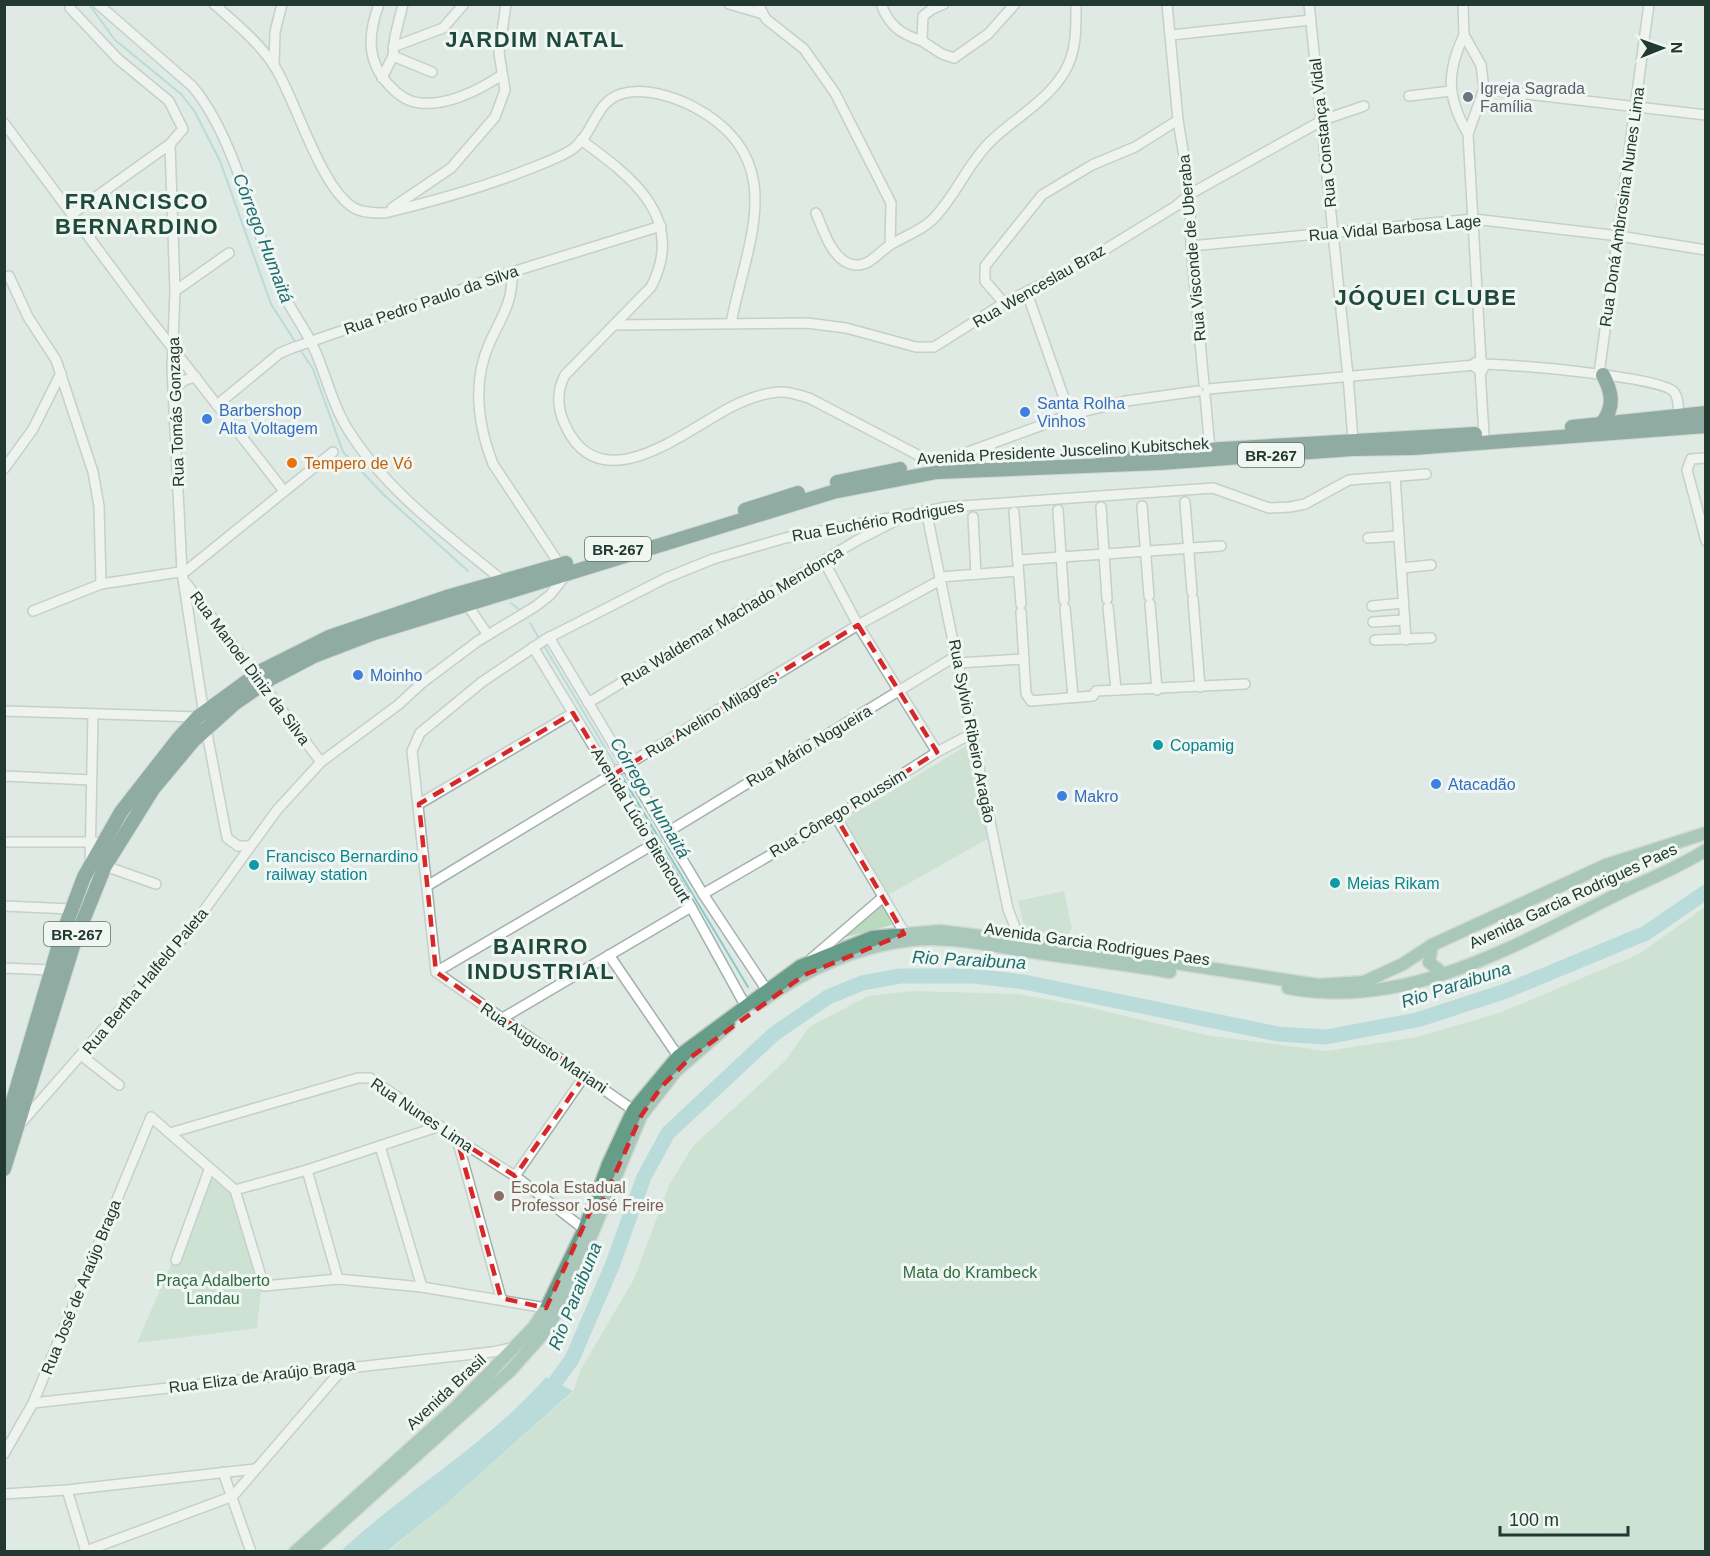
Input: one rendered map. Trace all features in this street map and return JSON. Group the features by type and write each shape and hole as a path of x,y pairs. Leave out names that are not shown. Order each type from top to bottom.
{"highway":[{"path":"1601,374 1611,391 1607,417 1602,423"},
{"name":"Avenida Presidente Juscelino Kubitschek","path":"564,568 833,492 937,472 1160,463 1352,449 1413,448 1675,420 1706,413"},
{"name":"Avenida Presidente Juscelino Kubitschek","path":"259,679 325,652 528,579 831,484 883,471 935,464 991,463 1484,434 1602,423 1675,420 1689,426 1706,426"},
{"name":"Avenida Presidente Juscelino Kubitschek","path":"4,1169 10,1131 51,970 71,909 104,838 148,776 203,720 259,679 329,637 502,580 528,579"},
{"name":"Avenida Presidente Juscelino Kubitschek","path":"10,1131 74,943 105,866 153,789 203,720"}],"main road":[{"name":"Avenida Garcia Rodrigues Paes","path":"588,1231 641,1116 662,1086 734,1022 804,975 876,946 935,939 1022,946 1318,985 1364,982 1403,964 1432,945 1606,866 1706,833"},
{"name":"Avenida Garcia Rodrigues Paes","path":"588,1231 608,1164 633,1110 678,1056 766,989 806,963 855,942 904,932 940,931 1306,992 1336,994 1381,991 1426,981 1541,933 1618,894 1668,872 1706,850"},
{"path":"1606,866 1619,875 1618,894"},
{"path":"876,946 880,942 902,936 904,932"},
{"path":"1432,945 1429,962 1443,974"},
{"path":"734,1022 741,1012 762,997 766,989"},
{"path":"617,1168 622,1143 635,1115 633,1110"},
{"name":"Avenida Brasil","path":"295,1551 503,1362 546,1308 588,1231"},
{"name":"Avenida Brasil","path":"309,1551 525,1355 550,1324 588,1231"}],"street":[{"path":"99,4 192,86 204,100 221,133 278,282 345,426 370,462 436,526 502,580"},
{"path":"214,4 248,36 274,66 326,174 341,196 358,210 385,213 508,177 563,154 581,140 604,105 612,98 636,92 657,94 704,113 729,134 749,166 757,197 753,236 731,323"},
{"path":"274,66 275,32 282,4"},
{"path":"379,4 370,38 374,64 382,78 397,94 409,100 432,103 463,96 502,75"},
{"path":"382,78 393,52 403,4"},
{"path":"393,52 443,28 464,4"},
{"path":"385,213 451,168 470,149 495,117 504,98 499,53 506,4"},
{"path":"729,4 759,9 804,49 835,93 891,203 890,245"},
{"path":"880,4 887,19 896,29 948,57 960,56 988,34 1016,4"},
{"path":"922,41 923,16 944,4"},
{"path":"816,213 828,242 846,262 865,264 890,245 911,235 933,219 981,151 1056,85 1071,58 1075,45 1076,4"},
{"name":"Rua Visconde de Uberaba","path":"1167,4 1178,120 1190,194 1191,246 1210,449"},
{"name":"Rua Constança Vidal","path":"1310,4 1353,440"},
{"path":"1462,4 1464,35 1481,65 1484,89 1468,134"},
{"name":"Rua Doná Ambrosina Nunes Lima","path":"1601,374 1649,4"},
{"name":"Rua Tomás Gonzaga","path":"70,8 118,59 169,101 183,129 170,144 175,291 172,346 173,390 182,572 203,720 226,838 238,846 250,846"},
{"path":"1171,35 1311,20"},
{"path":"1464,35 1453,61 1451,91 1468,134 1484,434"},
{"path":"393,52 432,72"},
{"path":"1484,89 1706,115"},
{"path":"1409,96 1451,91"},
{"name":"Rua Wenceslau Braz","path":"614,325 788,322 846,327 924,348 942,343 1004,303 1083,263 1176,206 1190,194 1323,120 1364,106"},
{"path":"1004,303 985,281 985,267 1042,195 1092,165 1136,147 1178,120"},
{"path":"4,123 284,491"},
{"path":"581,140 628,176 653,207 661,226 663,245 658,272 651,287 565,375 558,391 565,426 573,439 589,452 609,460 640,456 663,448 734,405 764,394 789,392 809,398 935,464 991,446 1070,415 1126,401 1204,390 1480,365 1601,374 1672,390 1677,399 1675,420"},
{"path":"72,214 170,144"},
{"name":"Rua Vidal Barbosa Lage","path":"1191,246 1474,219 1619,236 1706,250"},
{"name":"Rua Pedro Paulo da Silva","path":"217,405 280,353 292,348 512,272 661,226"},
{"path":"175,291 229,254"},
{"path":"512,272 513,293 489,344 480,372 478,405 487,448 493,464 564,568"},
{"path":"9,276 28,317 52,351 97,490 101,584"},
{"path":"1027,293 1070,415"},
{"path":"4,469 33,429 61,373"},
{"path":"173,390 185,380 196,377"},
{"path":"991,446 988,455 991,463"},
{"path":"33,611 101,584 182,572 258,514 333,452"},
{"path":"1706,458 1690,459 1687,470 1706,541"},
{"name":"Rua Euchério Rodrigues","path":"419,804 411,760 414,745 420,733 482,682 548,638 646,587 713,559 785,537 926,510 1213,488 1257,505 1276,508 1305,504 1349,480 1426,474"},
{"path":"1395,477 1406,640"},
{"path":"1185,502 1200,687"},
{"path":"1142,506 1157,690"},
{"path":"1101,507 1116,690"},
{"name":"Rua Sylvio Ribeiro Aragão","path":"926,510 938,580 973,733 1008,909 1022,946"},
{"path":"1058,510 1073,697"},
{"path":"1014,512 1027,699 1031,701 1093,696 1096,691 1157,690 1245,684"},
{"name":"Rua Waldemar Machado Mendonça","path":"588,703 856,541 908,514"},
{"path":"973,517 976,574"},
{"path":"852,524 856,541"},
{"path":"1368,538 1399,536"},
{"path":"1018,560 1221,546"},
{"path":"824,561 858,625 937,752"},
{"path":"1401,568 1431,565"},
{"name":"Rua Bertha Halfeld Paleta","path":"10,1131 82,1056 189,932 250,846 321,762 488,635 550,595 564,568"},
{"path":"938,580 1018,571"},
{"name":"Rua Manoel Diniz da Silva","path":"182,572 188,588 321,762"},
{"path":"528,579 539,592 536,606"},
{"name":"Rua Avelino Milagres","path":"427,886 858,625 938,580"},
{"path":"466,603 488,635"},
{"path":"1372,606 1403,603"},
{"path":"191,630 197,617 212,617"},
{"path":"1373,622 1404,620"},
{"name":"Avenida Lúcio Bitencourt","path":"548,638 703,894 766,989"},
{"path":"1375,640 1431,638"},
{"name":"Avenida Lúcio Bitencourt","path":"535,646 651,844 691,907 745,1005"},
{"path":"955,661 1024,658"},
{"name":"Rua Mário Nogueira","path":"666,833 900,690 955,661"},
{"path":"4,711 203,720"},
{"path":"573,713 419,804 436,972 651,844"},
{"path":"90,867 93,714"},
{"name":"Rua Cônego Roussim","path":"703,894 836,817 937,752 973,733"},
{"path":"4,776 91,780"},
{"path":"836,817 904,932"},
{"path":"4,842 90,843 104,838"},
{"path":"105,866 156,884"},
{"name":"Avenida Garcia Rodrigues Paes","path":"806,963 882,898"},
{"path":"4,906 71,909"},
{"path":"501,1019 691,907"},
{"path":"609,955 678,1056"},
{"path":"4,968 51,970"},
{"name":"Rua Augusto Mariani","path":"436,972 633,1110"},
{"path":"82,1056 119,1085"},
{"path":"515,1176 585,1075"},
{"name":"Rua Nunes Lima","path":"170,1132 365,1077 375,1080 457,1139 515,1176 588,1231"},
{"name":"Rua José de Araújo Braga","path":"4,1454 33,1403 151,1117 170,1132"},
{"path":"235,1190 307,1170 440,1126"},
{"path":"170,1132 209,1170 235,1190 262,1284 268,1287 338,1279 501,1298 546,1308"},
{"path":"457,1139 501,1298"},
{"path":"380,1146 422,1287"},
{"path":"176,1260 209,1170"},
{"path":"307,1170 338,1279"},
{"name":"Rua Eliza de Araújo Braga","path":"33,1403 345,1366 492,1352 516,1347"},
{"path":"492,1352 503,1362"},
{"path":"67,1490 86,1551 233,1496 345,1366"},
{"path":"4,1494 67,1490 255,1469"},
{"path":"223,1472 251,1551"}],"highlighted area":[{"path":"858,625 937,752 836,817 904,934 804,975 691,1057 662,1086 641,1116 598,1212 591,1210 546,1308 501,1298 457,1139 515,1176 585,1075 436,972 419,804 573,713 611,776"}],"green space":[{"path":"969,744 989,838 888,895 844,820"},
{"path":"1064,891 1072,928 1068,935 1031,930 1024,926 1018,901"},
{"path":"882,901 892,925 842,938"},
{"name":"Mata do Krambeck","path":"1705,907 1705,1551 387,1552 446,1504 573,1392 581,1369 634,1279 669,1185 693,1146 785,1061 809,1027 868,996 913,991 1018,994 1079,1005 1206,1035 1327,1051 1417,1037 1502,1012 1639,954"},
{"name":"Praça Adalberto Landau","path":"210,1174 233,1192 261,1290 257,1328 137,1343"}],"water":[{"path":"546,1377 573,1391 446,1504 387,1551 341,1551 392,1507 498,1425"}],"waterway":[{"name":"Córrego Humaitá","path":"89,4 115,40 181,94 195,112 220,161 271,304 296,343"},
{"name":"Córrego Humaitá","path":"299,348 313,369 343,452 384,495 468,571"},
{"name":"Córrego Humaitá","path":"511,603 521,611"},
{"name":"Córrego Humaitá","path":"530,623 540,640"},
{"name":"Córrego Humaitá","path":"543,644 617,768"},
{"name":"Córrego Humaitá","path":"620,773 748,987"},
{"name":"Rio Paraibuna","path":"539,1398 554,1384 572,1359 612,1266 644,1177 668,1133 774,1034 828,997 862,983 900,976 974,976 1024,982 1278,1034 1326,1037 1417,1020 1506,991 1646,933 1706,892"}],"place":[{"name":"Igreja Sagrada Família","path":"1468,97"},
{"name":"Santa Rolha Vinhos","path":"1025,412"},
{"name":"Barbershop Alta Voltagem","path":"207,419"},
{"name":"Tempero de Vó","path":"292,463"},
{"name":"Moinho","path":"358,675"},
{"name":"Copamig","path":"1158,745"},
{"name":"Atacadão","path":"1436,784"},
{"name":"Makro","path":"1062,796"},
{"name":"Francisco Bernardino railway station","path":"254,865"},
{"name":"Meias Rikam","path":"1335,883"},
{"name":"Escola Estadual Professor José Freire","path":"499,1196"}],"district":[{"name":"JARDIM NATAL","path":"535,39"},
{"name":"FRANCISCO BERNARDINO","path":"137,214"},
{"name":"JÓQUEI CLUBE","path":"1426,297"},
{"name":"BAIRRO INDUSTRIAL","path":"541,958"}]}
